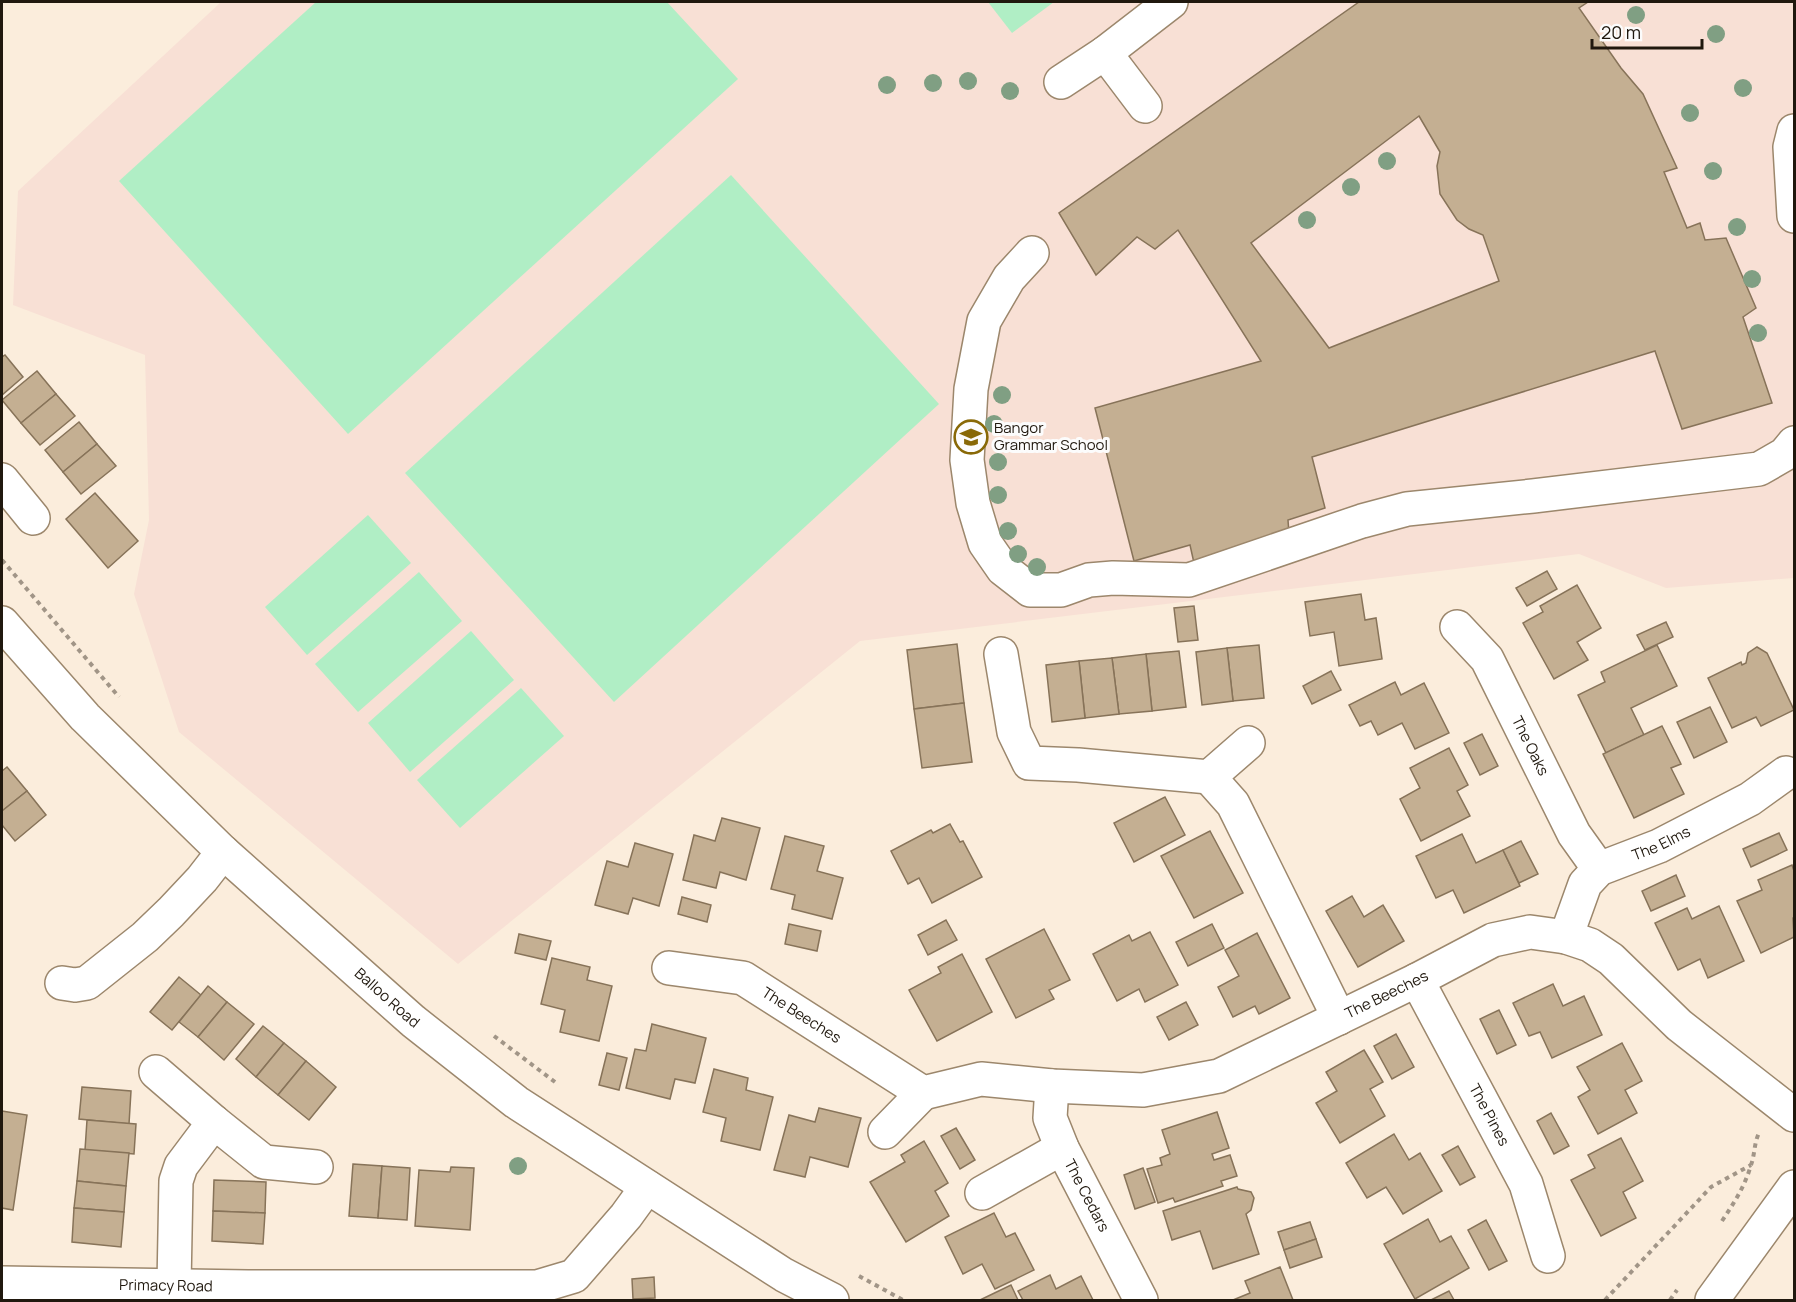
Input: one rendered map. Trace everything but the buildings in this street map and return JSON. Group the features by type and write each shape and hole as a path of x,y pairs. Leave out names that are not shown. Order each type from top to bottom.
{"street":[{"path":"1061,82 1105,53 1171,2"},
{"path":"1105,53 1144,106"},
{"path":"1794,131 1790,147 1794,216"},
{"path":"1032,253 1009,278 984,321 971,389 967,460 973,503 985,543 1003,569 1030,590 1061,590 1089,580 1188,580 1362,521 1407,509 1759,469 1785,454 1794,443"},
{"path":"2,480 33,518"},
{"name":"Balloo Road","path":"2,623 85,717 223,852 320,940 432,1036 516,1102 784,1275 832,1300"},
{"name":"The Oaks","path":"1457,627 1487,659 1574,834 1599,869"},
{"path":"1001,654 1014,732 1029,763 1078,765 1209,777 1233,804 1339,1018"},
{"path":"1209,777 1248,743"},
{"name":"The Elms","path":"1599,869 1659,846 1740,805 1786,773"},
{"path":"62,983 75,986 87,983 145,938 202,879 223,852"},
{"path":"1566,937 1585,884 1599,869"},
{"name":"The Beeches","path":"669,968 743,978 923,1093 981,1079 1052,1086 1143,1090 1220,1076 1493,940 1530,932 1566,937 1590,945 1611,959 1679,1025 1784,1108"},
{"name":"The Pines","path":"1416,980 1526,1184 1548,1257"},
{"path":"156,1072 264,1162 316,1167"},
{"name":"The Cedars","path":"1052,1086 1050,1118 1062,1148 1141,1300"},
{"path":"885,1132 923,1093"},
{"path":"174,1285 176,1181 181,1166 214,1122"},
{"path":"982,1193 1062,1148"},
{"name":"Primacy Road","path":"2,1283 248,1287 537,1287 574,1276 626,1216 647,1187"},
{"path":"1712,1300 1790,1201"}],"path":[{"path":"2,560 121,699"},
{"path":"486,1030 559,1084"},
{"path":"1722,1221 1741,1191 1752,1165 1755,1141 1784,1108"},
{"path":"1605,1300 1711,1187 1752,1165"},
{"path":"852,1271 903,1300"},
{"path":"1670,1300 1683,1281"}],"shaded area":[{"name":"Bangor Grammar School","path":"221,2 1794,2 1794,578 1666,588 1579,554 860,641 458,964 179,732 134,594 149,520 145,355 13,305 18,191"}],"green space":[{"path":"316,2 667,2 738,79 348,434 119,181"},
{"path":"988,2 1054,2 1012,33"},
{"path":"731,175 939,404 614,702 405,473"},
{"path":"368,515 411,563 307,655 265,607"},
{"path":"419,572 462,621 358,712 315,664"},
{"path":"471,631 514,680 410,772 368,723"},
{"path":"521,688 564,736 460,828 417,780"}],"place":[{"name":"Bangor Grammar School","path":"971,437"}]}
